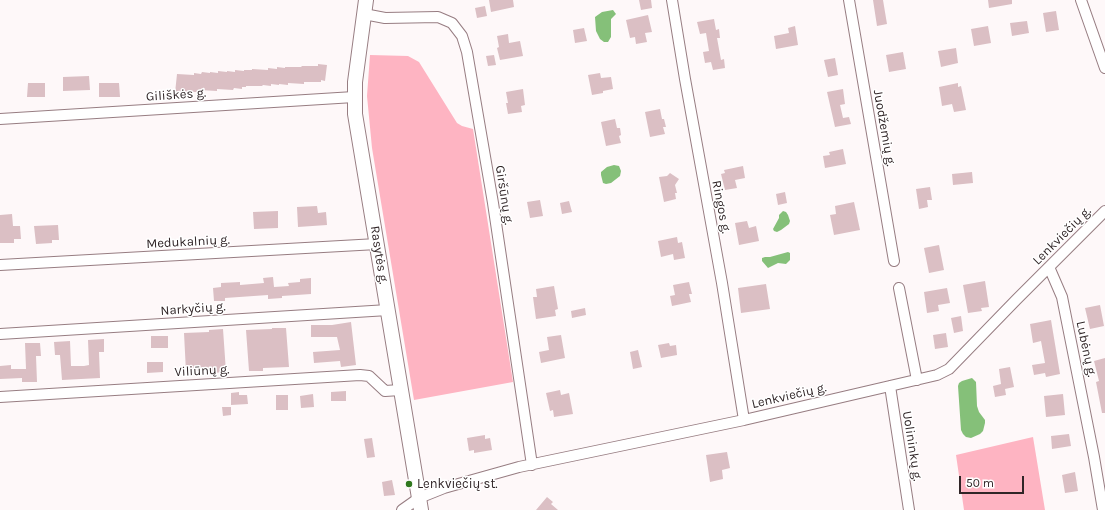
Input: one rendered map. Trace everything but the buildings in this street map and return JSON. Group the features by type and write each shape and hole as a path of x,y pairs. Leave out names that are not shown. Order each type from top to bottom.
{"main road":[{"name":"Rasytės g.","path":"365,7 354,97 358,135 420,504"}],"street":[{"name":"Ringos g.","path":"672,0 686,87 722,283 744,420"},
{"name":"Juodžemių g.","path":"849,0 894,261"},
{"path":"1081,0 1105,68"},
{"name":"Giršūnų g.","path":"365,7 385,18 438,17 452,23 462,36 467,52 493,203 532,465"},
{"name":"Giliškės g.","path":"0,119 354,97"},
{"name":"Lenkviečių g.","path":"402,510 420,504 444,488 532,465 744,420 937,375 949,369 1105,211"},
{"name":"Medukalnių g.","path":"0,265 377,244"},
{"name":"Lubėnų g.","path":"1049,267 1062,297 1093,449 1103,510"},
{"path":"899,288 917,380"},
{"name":"Narkyčių g.","path":"0,334 388,310"},
{"name":"Viliūnų g.","path":"0,397 360,375 369,376 385,391 400,390"},
{"name":"Uolininkų g.","path":"890,386 909,510"}],"shaded area":[{"path":"613,10 616,14 611,19 611,37 608,42 604,42 600,39 596,31 595,17 602,12"},
{"path":"370,55 408,56 419,62 457,123 473,129 513,382 414,400 372,148 367,96"},
{"path":"614,165 619,166 621,171 620,176 611,183 603,183 601,172 607,167"},
{"path":"783,211 788,215 790,221 789,224 777,232 774,231 773,229 779,215"},
{"path":"788,252 790,253 790,260 786,264 778,263 768,268 762,261 762,258"},
{"path":"972,378 976,382 977,406 979,412 985,420 985,423 983,431 971,438 966,437 961,430 958,386 962,381"},
{"path":"1033,437 1045,510 964,510 956,455"}],"place":[{"name":"Lenkviečių st.","path":"409,484"}]}
